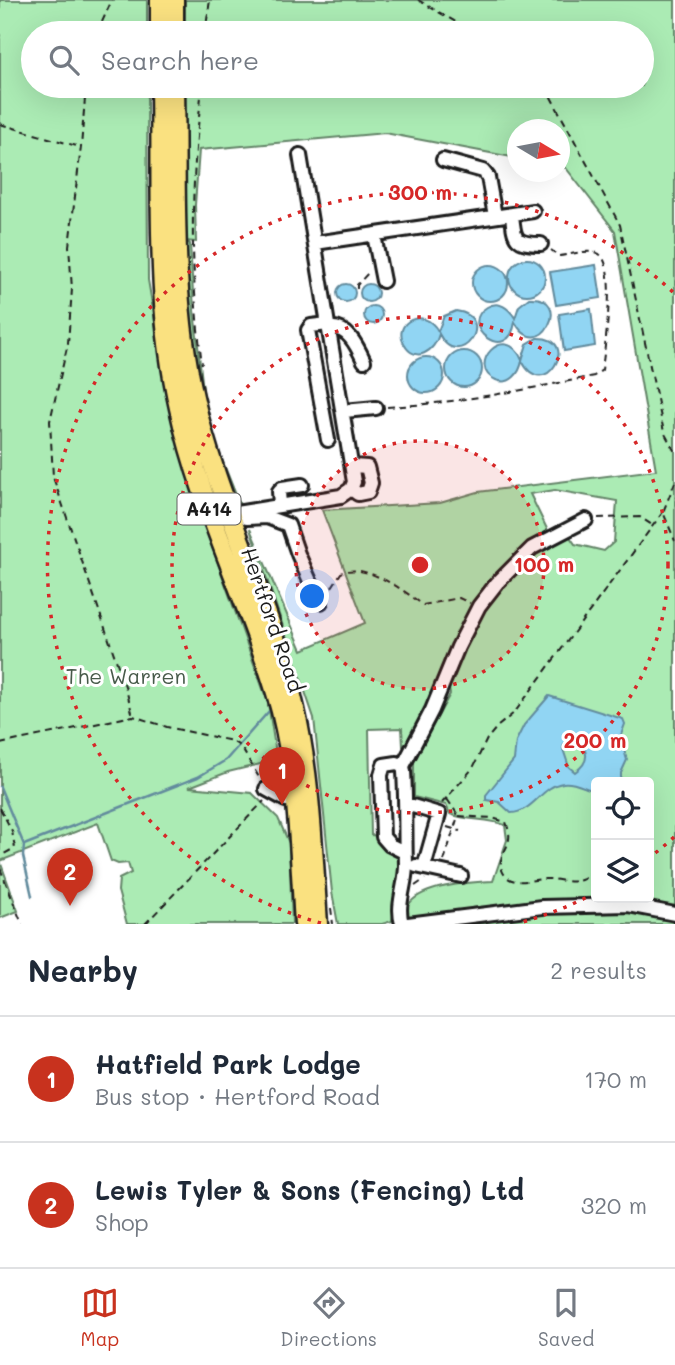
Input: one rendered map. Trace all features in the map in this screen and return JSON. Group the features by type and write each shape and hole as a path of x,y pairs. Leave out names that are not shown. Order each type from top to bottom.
{"highway":[{"path":"160,0 160,21"},
{"path":"174,0 174,21"},
{"name":"Hertford Road","path":"160,98 163,294 174,386 191,457 277,696 295,799 304,924"},
{"name":"Hertford Road","path":"175,98 182,326 194,396 209,453 276,644 295,709 309,796 318,924"}],"street":[{"path":"231,517 341,496 351,489 354,482 300,155"},
{"path":"443,160 483,171 488,177 495,216"},
{"path":"315,243 533,211"},
{"path":"512,214 515,237 519,242 541,244"},
{"path":"374,235 382,275"},
{"path":"328,440 308,330 311,326 329,326 347,334 364,361"},
{"path":"344,411 376,408"},
{"path":"351,489 358,494 368,492 371,483 366,467 353,466"},
{"path":"280,506 279,491 282,488 302,485"},
{"path":"231,517 267,517 288,526 321,602"},
{"path":"402,924 399,913 407,839 402,766 432,709 479,606 531,548 586,520"},
{"path":"402,766 388,763 382,769 384,840 405,859 430,869 461,876"},
{"path":"269,791 286,800 295,799"},
{"path":"406,804 438,819 430,869"},
{"path":"408,924 542,907 628,905 675,914"}],"path":[{"path":"102,21 112,0"},
{"path":"207,21 210,0"},
{"path":"418,0 454,21"},
{"path":"85,98 82,147 69,246 72,289 68,343 50,421 53,477 133,716"},
{"path":"551,98 620,225 664,432 675,452"},
{"path":"0,124 82,147"},
{"path":"376,408 436,404 517,392 594,376 602,370 609,293 604,260 601,254 595,252 559,257 541,244"},
{"path":"357,289 357,285 368,273 382,275"},
{"path":"460,831 438,819 443,802 466,779 487,739 515,712 653,526 663,512 675,482"},
{"path":"663,512 675,541"},
{"path":"586,520 640,517 653,526"},
{"path":"332,587 341,573 355,569 406,591 423,605 459,598 479,606"},
{"path":"0,744 133,716 236,743 241,747 269,791 145,924"},
{"path":"403,888 416,886 427,876 430,869 445,858 458,816 446,798"},
{"path":"0,808 12,831 15,848 0,856"},
{"path":"458,816 492,818 506,822 509,840 501,867 507,877 516,881 573,881 586,877 591,872"},
{"path":"0,868 22,924"}],"green space":[{"name":"The Warren","path":"0,0 147,0 147,21 21,21 21,98 147,98 148,280 166,387 198,508 268,703 277,760 228,772 189,787 252,793 278,818 289,843 292,924 127,924 118,891 119,879 131,873 128,863 118,864 111,861 98,823 0,861"},
{"path":"185,0 675,0 675,924 409,924 406,912 412,900 421,894 446,886 493,881 507,840 505,825 450,814 446,805 414,797 414,760 450,694 447,679 482,610 533,553 568,534 575,544 604,551 614,542 617,501 555,490 530,494 548,531 516,553 470,609 410,745 403,746 402,728 369,729 371,835 379,836 397,852 401,873 392,921 382,924 338,924 332,892 314,718 250,529 302,650 365,623 322,510 440,503 478,492 656,470 615,231 570,173 570,119 507,119 507,156 385,133 199,150 195,205 196,242 186,241 190,244 204,399 217,447 240,505 228,485 206,414 190,321 185,228 185,98 654,98 654,21 185,21"},
{"path":"0,861 18,911 0,918"}],"water":[{"path":"527,259 540,264 545,277 540,290 527,295 514,290 509,277 514,264"},
{"path":"490,265 503,270 508,283 503,296 490,301 477,296 472,283 477,270"},
{"path":"596,265 601,298 556,305 550,272"},
{"path":"342,284 350,284 355,293 353,300 342,302 337,297 337,289"},
{"path":"365,284 373,284 378,293 376,300 365,302 360,297 360,289"},
{"path":"529,298 543,300 550,307 552,316 542,333 534,336 524,333 515,322 511,335 504,341 495,342 481,332 477,324 479,315 487,307 496,304 503,306 515,318 519,306"},
{"path":"369,306 377,306 382,315 380,322 369,324 364,319 364,311"},
{"path":"591,309 595,346 564,351 559,314"},
{"path":"456,311 468,315 474,323 475,331 465,346 456,348 447,345 439,334 433,346 424,353 408,350 401,336 406,324 418,318 425,319 438,331 444,316"},
{"path":"537,338 550,340 557,347 558,356 549,372 540,375 531,372 522,361 517,374 510,380 496,380 488,374 486,357 491,350 506,344 515,349 522,360 527,344"},
{"path":"464,351 477,356 482,369 477,382 464,387 451,382 446,369 451,356"},
{"path":"426,357 439,362 444,375 439,388 426,393 413,388 408,375 413,362"},
{"path":"549,696 623,719 625,724 618,743 627,760 621,777 591,777 591,789 572,783 555,785 526,808 511,813 499,802 486,800 486,795 514,760 516,741 524,725","holes":["574,740 583,747 585,760 575,772 569,767 564,745"]}],"waterway":[{"path":"24,845 198,777 226,760 269,711"},
{"path":"0,787 24,845 23,856 32,896"}],"place":[{"name":"Hatfield Park Lodge","path":"282,805"},
{"name":"Lewis Tyler & Sons (Fencing) Ltd","path":"70,906"}]}
